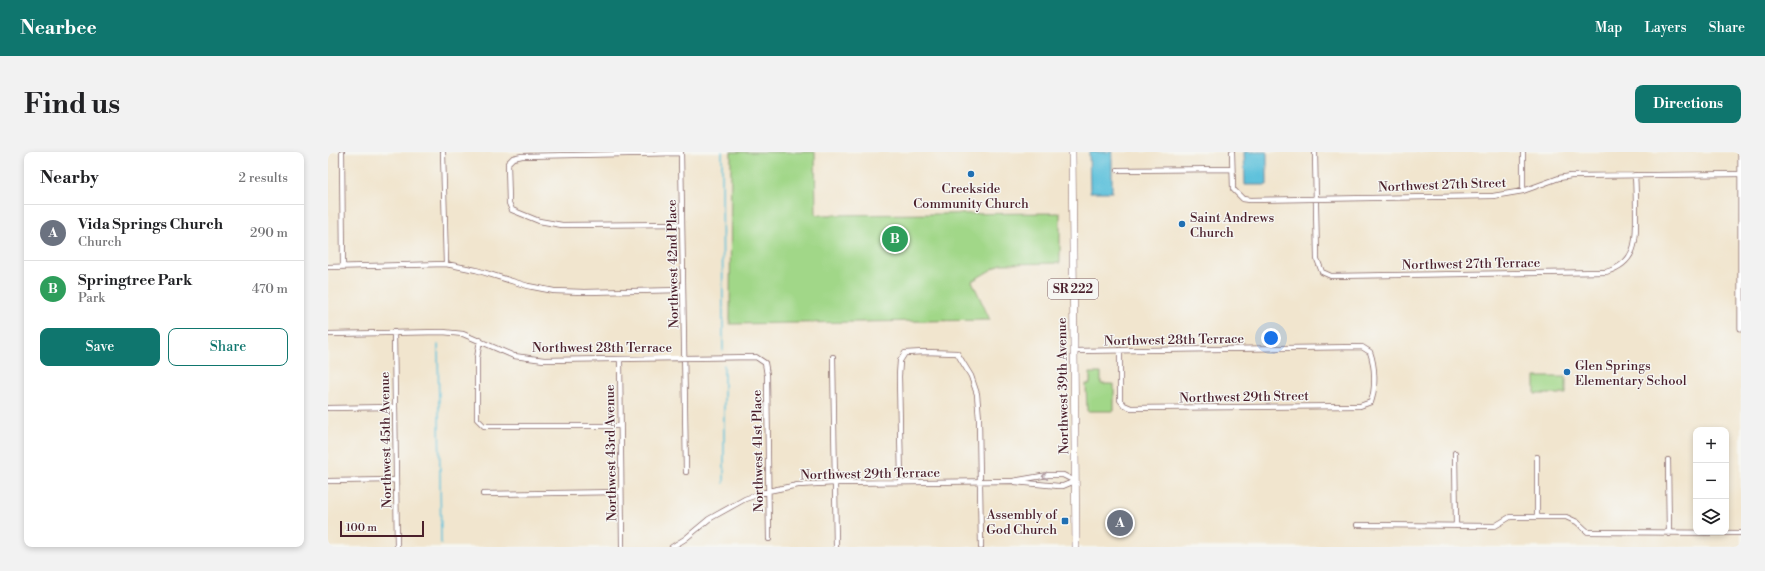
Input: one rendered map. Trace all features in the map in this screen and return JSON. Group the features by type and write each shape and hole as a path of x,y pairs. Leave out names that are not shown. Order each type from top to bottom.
{"main road":[{"name":"Northwest 39th Avenue","path":"1072,152 1076,547"}],"street":[{"path":"342,152 343,267"},
{"path":"443,152 446,264"},
{"path":"1118,170 1232,170 1232,152"},
{"path":"1315,152 1316,198"},
{"path":"1523,152 1523,191"},
{"path":"1740,152 1741,328"},
{"path":"681,153 522,156 513,158 508,163 509,203 512,210 539,221 562,225 682,224"},
{"name":"Northwest 42nd Place","path":"681,153 686,472"},
{"name":"Northwest 27th Street","path":"1232,170 1233,189 1243,199 1250,200 1493,196 1523,191 1559,178 1571,176 1741,174"},
{"name":"Northwest 27th Terrace","path":"1316,198 1317,259 1322,272 1331,276 1606,272 1620,266 1632,253 1636,241 1636,175"},
{"path":"328,267 446,264 476,270 528,286 554,290 584,292 684,290"},
{"name":"Northwest 45th Avenue","path":"394,332 397,547"},
{"name":"Northwest 28th Terrace","path":"328,334 443,332 462,334 480,340 514,356 544,360 756,357 764,363"},
{"path":"480,340 477,358 477,420 484,426 620,426"},
{"name":"Northwest 28th Terrace","path":"1073,351 1362,347 1370,352 1373,362 1373,395 1371,402"},
{"name":"Northwest 29th Street","path":"1120,350 1120,400 1124,405 1131,408 1360,406 1371,402"},
{"path":"901,482 900,361 905,354 924,352 957,353 971,376 977,394 979,419 981,547"},
{"path":"833,357 836,547"},
{"name":"Northwest 43rd Avenue","path":"620,358 622,547"},
{"name":"Northwest 41st Place","path":"764,363 767,375 769,539"},
{"path":"328,408 395,407"},
{"path":"1455,453 1456,526"},
{"path":"1537,457 1537,518"},
{"path":"1668,460 1669,534"},
{"name":"Northwest 29th Terrace","path":"672,547 685,539 709,518 745,499 768,491 798,485 835,483 1013,481 1048,475 1063,475 1075,481"},
{"path":"328,481 396,480"},
{"name":"Northwest 29th Terrace","path":"1013,481 1023,484 1063,486 1075,481"},
{"path":"483,494 621,492"},
{"path":"1357,525 1495,526 1510,518 1566,517 1577,522 1588,532 1669,534 1741,533"}],"green space":[{"path":"731,152 815,152 816,215 1060,213 1060,263 1001,264 972,281 990,320 730,324"},
{"path":"1090,373 1101,373 1101,384 1114,384 1114,411 1087,411 1086,384 1090,384"},
{"path":"1535,377 1566,377 1566,394 1535,394"}],"water":[{"path":"1089,152 1112,152 1112,192 1090,192"},
{"path":"1244,152 1267,152 1267,185 1245,185"}],"waterway":[{"path":"722,152 723,350"},
{"path":"438,345 441,543"},
{"path":"724,365 724,483"}],"place":[{"name":"Creekside Community Church","path":"971,174"},
{"name":"Saint Andrews Church","path":"1182,224"},
{"name":"Springtree Park","path":"895,239"},
{"name":"Glen Springs Elementary School","path":"1567,372"},
{"name":"Assembly of God Church","path":"1065,521"},
{"name":"Vida Springs Church","path":"1120,523"}]}
